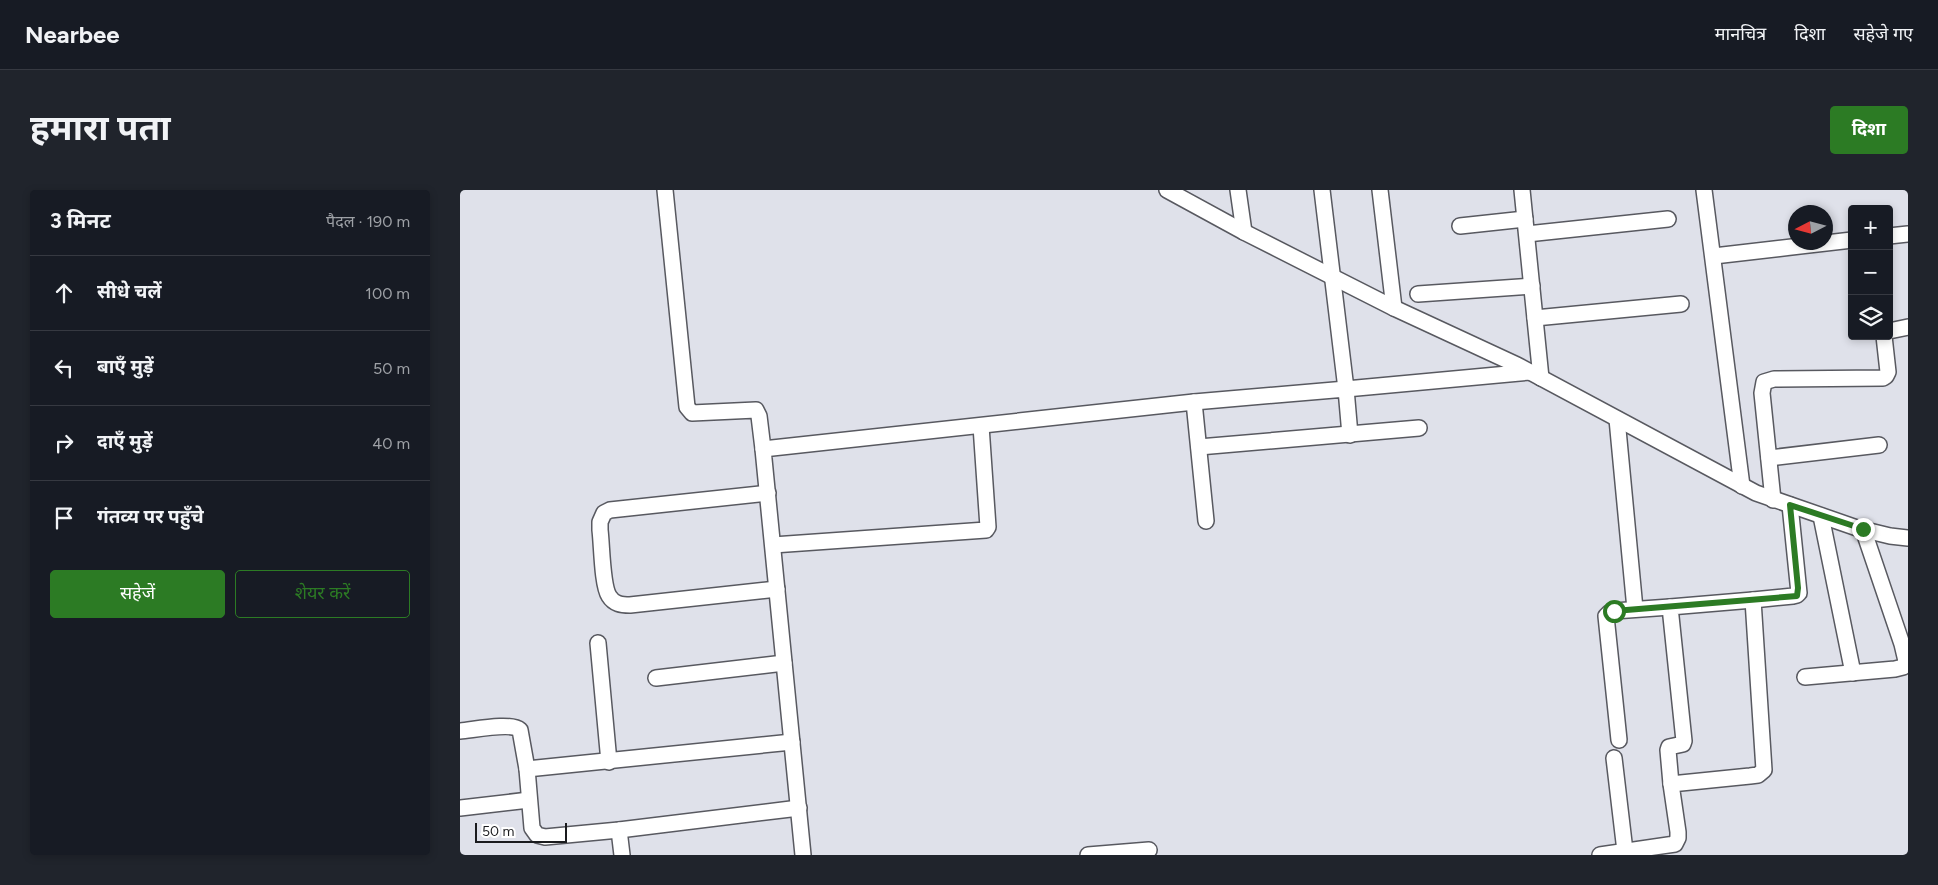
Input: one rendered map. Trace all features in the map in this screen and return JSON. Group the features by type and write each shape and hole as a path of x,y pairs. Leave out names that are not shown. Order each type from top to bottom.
{"street":[{"path":"665,190 687,407 692,413 756,410 760,416 803,855"},
{"path":"1167,190 1244,232 1394,308 1536,375 1742,486 1773,500 1821,516 1890,536 1908,538"},
{"path":"1238,190 1244,232"},
{"path":"1322,190 1350,435"},
{"path":"1380,190 1394,308"},
{"path":"1522,190 1535,318 1536,375"},
{"path":"1704,190 1714,256 1742,486"},
{"path":"1460,226 1526,226 1668,219"},
{"path":"1893,236 1908,234"},
{"path":"1714,256 1848,240"},
{"path":"1418,294 1532,286"},
{"path":"1535,318 1681,304"},
{"path":"1893,330 1908,326"},
{"path":"1773,500 1762,393 1764,382 1774,379 1883,378 1888,372 1884,340"},
{"path":"763,449 1194,402 1536,375"},
{"path":"1194,402 1206,521"},
{"path":"1617,418 1635,609"},
{"path":"773,545 986,530 988,527 981,426"},
{"path":"1199,447 1419,428"},
{"path":"1769,458 1879,445"},
{"path":"768,493 610,510 604,513 600,522 601,540 606,587 610,597 616,603 630,605 777,589"},
{"path":"1619,740 1606,616 1614,611 1797,596 1790,505"},
{"path":"1821,516 1853,673"},
{"path":"1805,677 1895,670 1903,667 1906,661 1863,529"},
{"path":"1670,784 1750,776 1764,770 1753,600"},
{"path":"1600,855 1675,844 1678,841 1670,784 1668,750 1669,747 1683,744 1684,741 1670,606"},
{"path":"598,644 609,762"},
{"path":"656,678 784,663"},
{"path":"460,731 516,727 520,730 527,769 532,828 537,835 619,830 799,808"},
{"path":"527,769 792,742"},
{"path":"1614,758 1625,852"},
{"path":"460,808 529,800"},
{"path":"619,830 622,855"},
{"path":"1088,855 1150,850"}],"route":[{"path":"1614,611 1797,596 1798,588 1790,505 1863,529"}]}
